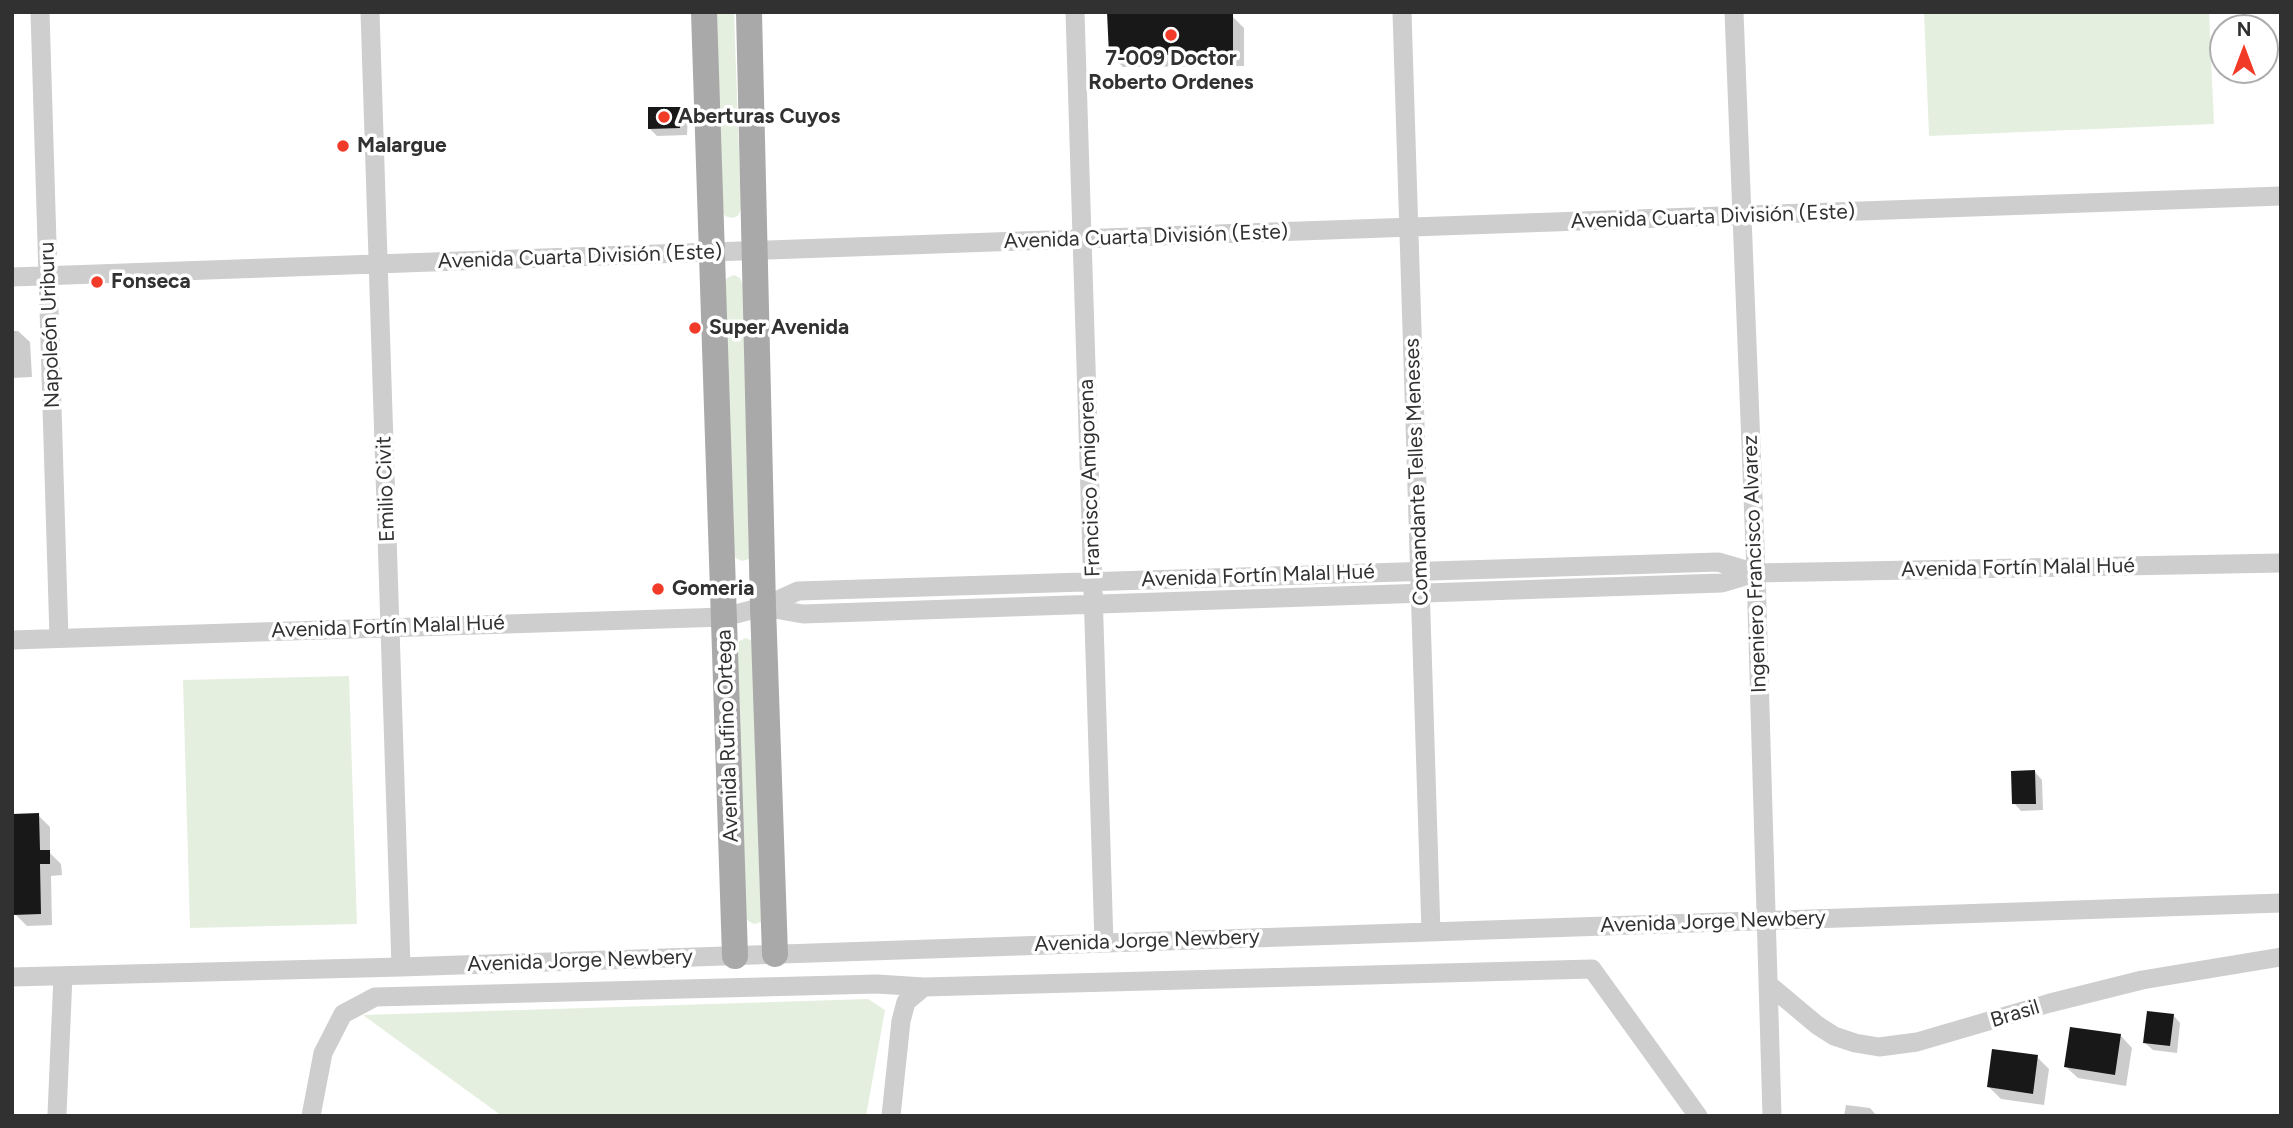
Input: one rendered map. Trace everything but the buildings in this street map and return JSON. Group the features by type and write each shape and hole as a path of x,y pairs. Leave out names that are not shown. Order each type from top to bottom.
{"main road":[{"name":"Avenida Rufino Ortega","path":"704,12 735,956"},
{"name":"Avenida Rufino Ortega","path":"749,12 763,607 775,954"}],"street":[{"name":"Napoleón Uriburu","path":"40,12 59,638"},
{"name":"Emilio Civit","path":"370,12 401,967"},
{"name":"Francisco Amigorena","path":"1075,12 1104,943"},
{"name":"Comandante Telles Meneses","path":"1402,12 1431,932"},
{"name":"Ingeniero Francisco Alvarez","path":"1734,12 1772,1116"},
{"name":"Avenida Cuarta División (Este)","path":"12,277 2281,196"},
{"name":"Avenida Fortín Malal Hué","path":"12,640 724,617 763,607 798,591 1718,562 1755,573"},
{"name":"Avenida Fortín Malal Hué","path":"763,607 803,614 1721,583 1755,573 2281,563"},
{"name":"Avenida Jorge Newbery","path":"12,977 401,967 2281,903"},
{"name":"Brasil","path":"1768,984 1834,1036 1855,1044 1879,1047 1917,1042 2050,1003 2142,980 2281,957"},
{"path":"311,1116 323,1053 343,1014 375,997 1592,969 1698,1116"},
{"path":"57,1114 63,976"},
{"path":"891,1116 901,1021 906,1002 924,986"}],"green space":[{"path":"716,12 734,12 741,209 738,216 732,218 725,216 722,209"},
{"path":"1924,12 2209,12 2209,84 2212,84 2214,124 1929,136"},
{"path":"734,275 740,278 743,285 749,559 742,561 736,558 733,552 724,285 727,278"},
{"path":"746,638 752,641 761,922 754,924 748,921 745,915 736,647 739,641"},
{"path":"349,676 357,924 190,928 183,680"},
{"path":"868,999 885,1010 866,1116 502,1116 363,1015"}],"place":[{"name":"7-009 Doctor Roberto Ordenes","path":"1171,35"},
{"name":"Aberturas Cuyos","path":"664,117"},
{"name":"Malargue","path":"343,146"},
{"name":"Fonseca","path":"97,282"},
{"name":"Super Avenida","path":"695,328"},
{"name":"Gomeria","path":"658,589"}]}
